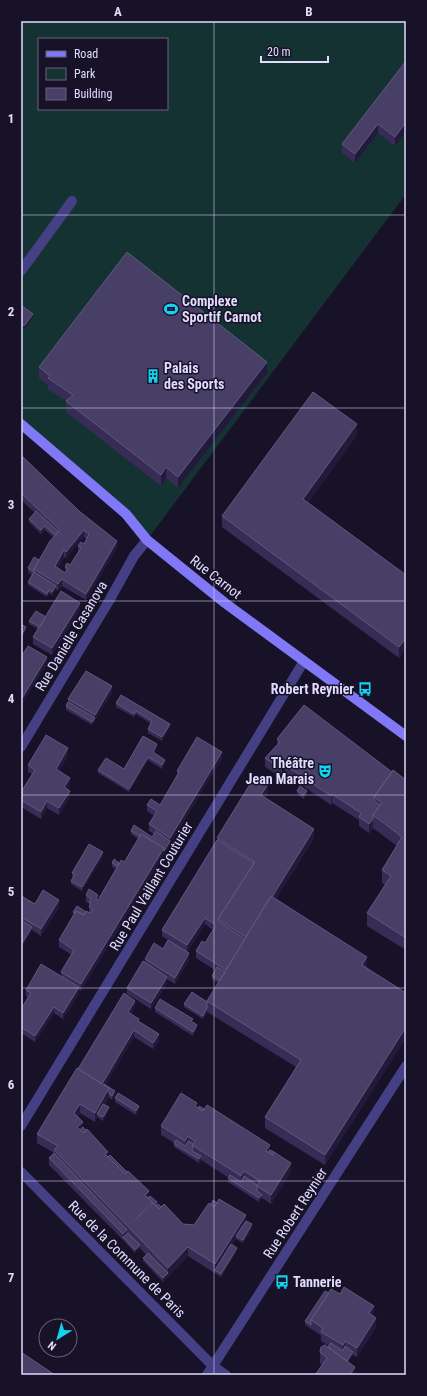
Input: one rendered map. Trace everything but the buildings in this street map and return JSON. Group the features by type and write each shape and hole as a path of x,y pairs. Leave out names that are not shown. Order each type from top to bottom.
{"main road":[{"name":"Rue Carnot","path":"21,424 126,514 147,540 225,602 406,736"}],"street":[{"path":"21,271 72,201"},
{"name":"Rue Danielle Casanova","path":"21,747 109,601 134,556 147,540"},
{"name":"Rue Paul Vaillant Couturier","path":"21,1126 304,661"},
{"name":"Rue Robert Reynier","path":"207,1375 406,1066"},
{"name":"Rue de la Commune de Paris","path":"21,1172 213,1366 226,1375"}],"green space":[{"name":"Complexe Sportif Carnot","path":"21,21 406,21 406,194 147,540 21,424"}],"place":[{"name":"Complexe Sportif Carnot","path":"171,309"},
{"name":"Palais des Sports","path":"153,376"},
{"name":"Robert Reynier","path":"365,689"},
{"name":"Théâtre Jean Marais","path":"325,771"},
{"name":"Tannerie","path":"282,1282"}]}
